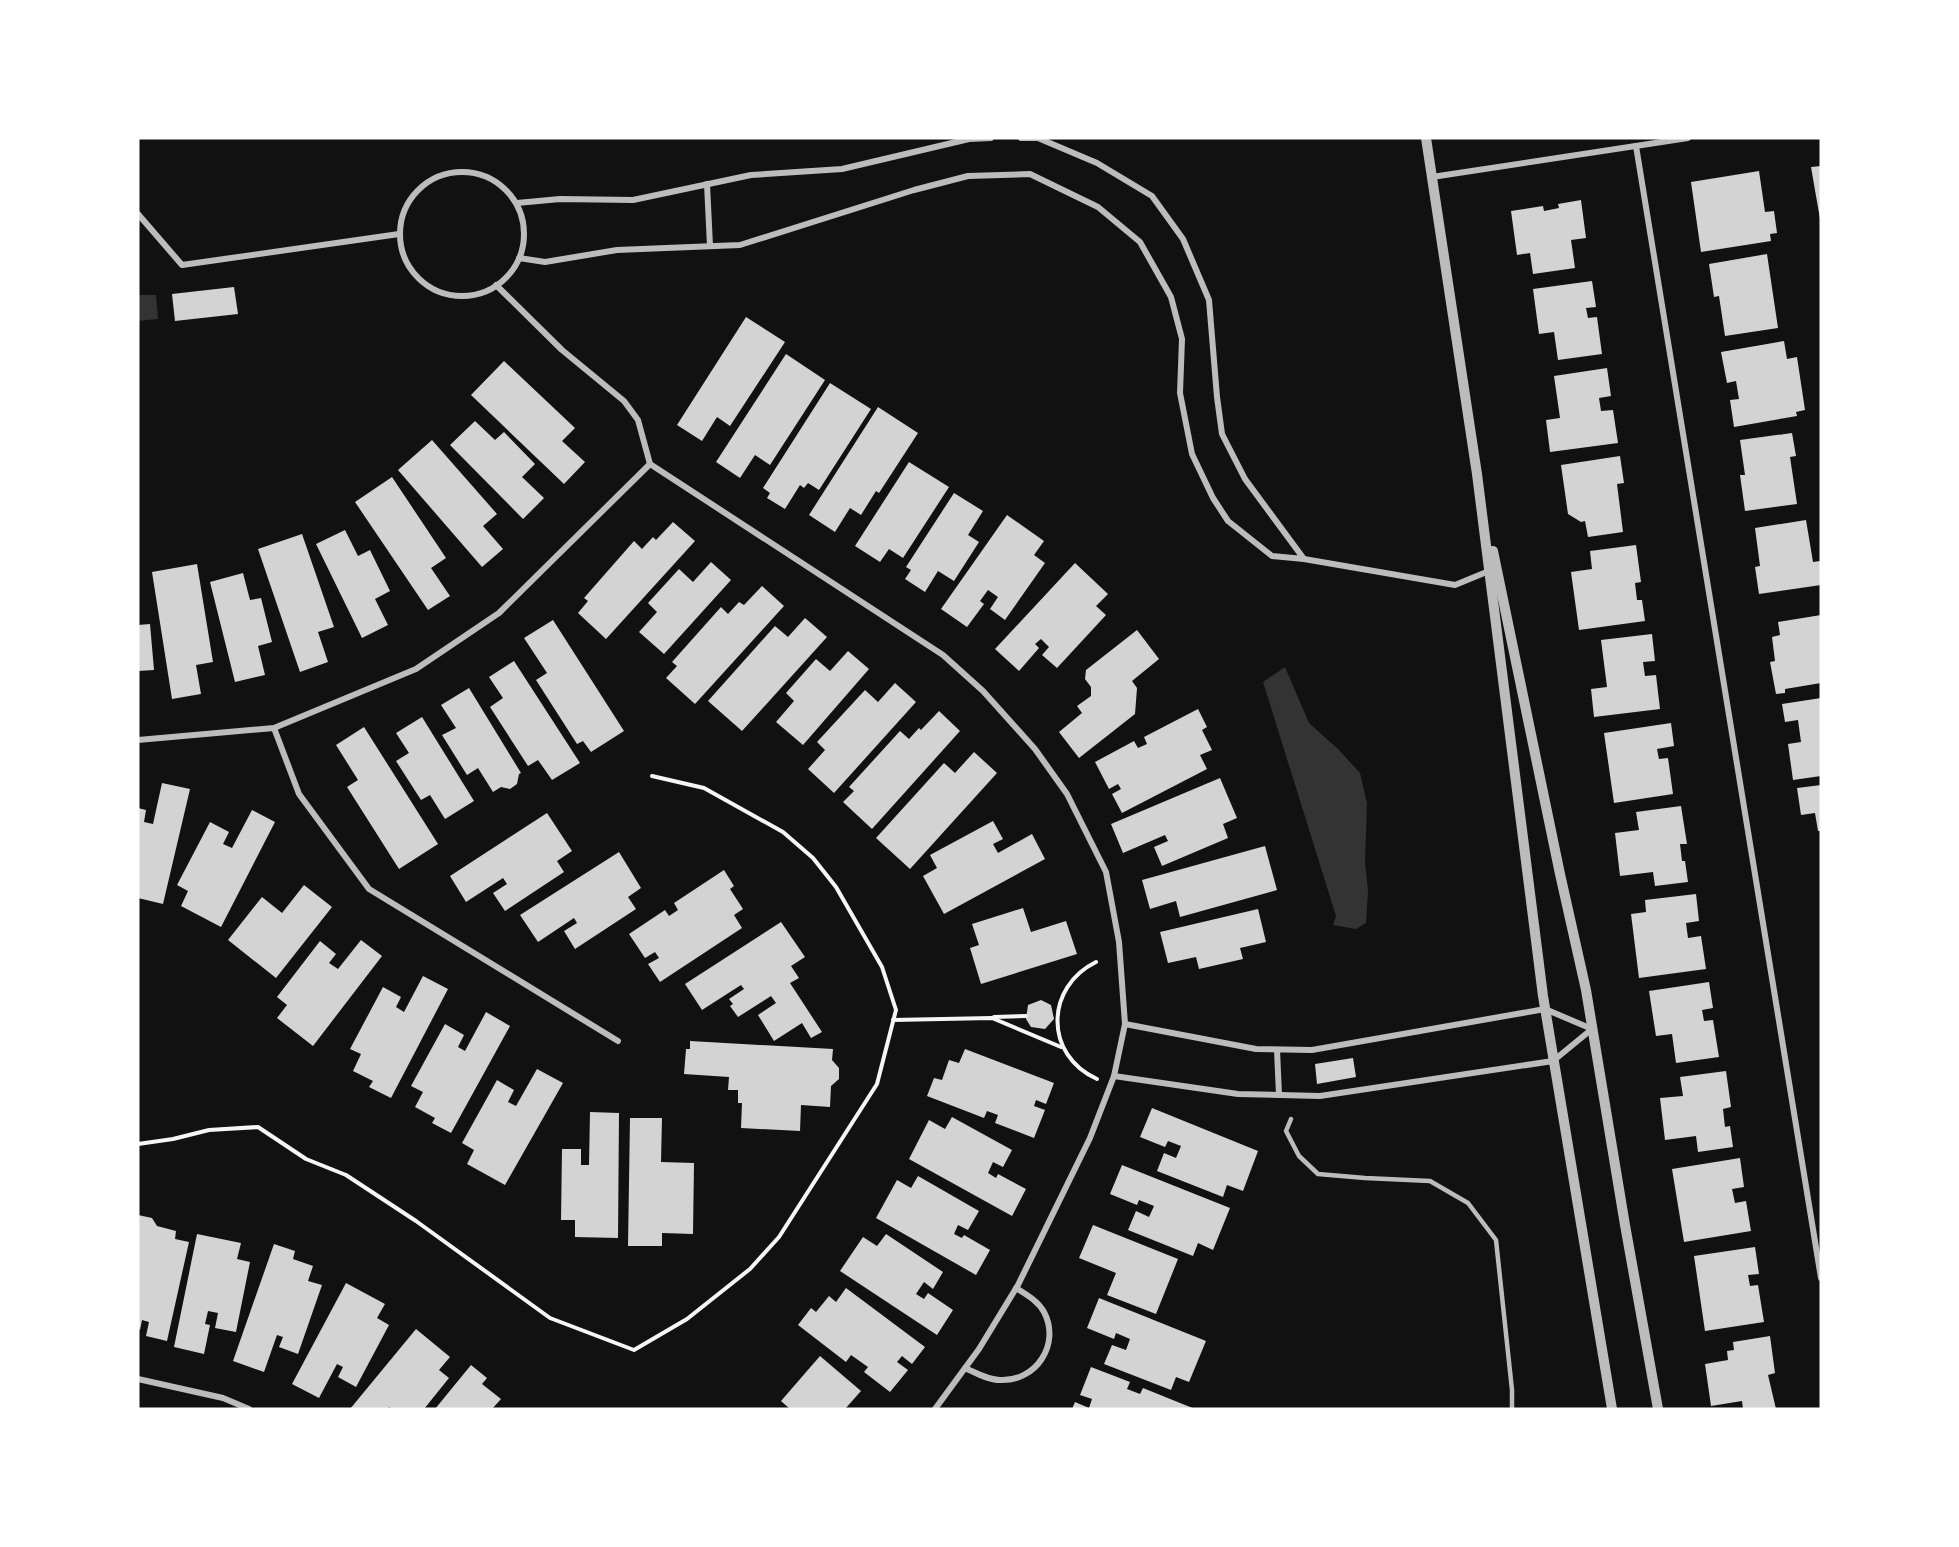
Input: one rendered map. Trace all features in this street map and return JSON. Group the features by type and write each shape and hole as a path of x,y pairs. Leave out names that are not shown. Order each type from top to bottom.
{"street":[{"path":"516,203 561,199 633,200 751,175 842,169 969,139 991,138"},
{"path":"1021,138 1038,138 1097,163 1152,196 1183,239 1209,300 1222,434 1245,479 1304,559"},
{"path":"1426,138 1477,474 1552,1061 1612,1409"},
{"path":"1432,177 1688,138"},
{"path":"1636,146 1821,1278"},
{"path":"465,172 485,176 503,187 516,203 523,223 524,244 517,264 503,280 486,291 465,296 444,294 426,285 412,272 402,254 399,234 402,214 412,196 426,182 445,174 465,172"},
{"path":"519,258 545,262 617,250 740,244 914,190 968,176 1030,174 1098,207 1140,242 1171,297 1182,339 1180,393 1192,454 1228,521 1272,556 1304,559 1455,585 1489,571"},
{"path":"707,184 710,246"},
{"path":"138,214 182,265 399,234"},
{"path":"496,285 562,350 624,402 638,420 650,464 943,655 983,691 1035,749 1067,794 1107,872 1119,942 1125,1024 1114,1076 1090,1138 1016,1288 979,1349 935,1409"},
{"path":"138,740 274,728 416,669 499,613 650,464"},
{"path":"1477,474 1586,990 1658,1409"},
{"path":"274,728 299,794 369,889 618,1041"},
{"path":"1125,1024 1256,1049 1277,1050 1312,1050 1545,1009 1592,1029"},
{"path":"1114,1076 1238,1094 1320,1096 1552,1061 1592,1029"},
{"path":"1277,1050 1279,1095"},
{"path":"965,1368 983,1377 999,1381 1014,1380 1033,1370 1046,1353 1050,1339 1049,1324 1043,1311 1034,1300 1016,1288"},
{"path":"138,1379 223,1398 249,1409"}],"lane":[{"path":"1291,1119 1286,1131 1299,1156 1318,1173 1430,1181 1468,1203 1496,1240 1512,1409"}],"path":[{"path":"138,1144 173,1139 208,1130 258,1127 306,1159 346,1175 416,1221 549,1318 634,1350 687,1319 750,1269 779,1237 877,1084 896,1010 882,967 836,887 813,858 783,832 704,788 652,776"},
{"path":"1061,1047 1056,1016 1061,997 1074,977 1096,962"},
{"path":"893,1020 1026,1016"},
{"path":"993,1018 1061,1047 1087,1074 1111,1085"}],"shaded area":[{"path":"138,295 156,295 158,319 138,321"},
{"path":"1285,667 1309,723 1360,773 1367,803 1365,862 1368,891 1366,923 1356,929 1333,925 1336,916 1263,682"}],"building":[{"path":"1821,166 1821,219 1820,219 1811,167"},
{"path":"1759,171 1765,212 1774,211 1777,233 1770,234 1771,241 1701,252 1691,182"},
{"path":"1581,200 1586,238 1571,240 1575,268 1533,274 1530,253 1517,255 1511,211 1543,206 1544,211 1559,208 1558,204"},
{"path":"1767,254 1778,328 1725,336 1719,296 1714,297 1709,264"},
{"path":"1592,281 1596,307 1586,308 1588,318 1597,317 1602,354 1558,360 1554,332 1539,334 1533,289"},
{"path":"234,287 238,314 175,321 172,294"},
{"path":"746,317 785,342 730,426 717,417 702,441 677,425"},
{"path":"1784,341 1787,359 1797,357 1805,410 1796,412 1797,416 1734,427 1730,400 1739,399 1736,381 1727,383 1721,352"},
{"path":"786,354 825,380 770,465 755,455 740,478 716,462"},
{"path":"504,361 575,428 562,441 585,462 564,484 471,395"},
{"path":"1607,368 1611,396 1599,398 1601,411 1613,410 1618,443 1550,452 1546,420 1560,418 1554,376"},
{"path":"830,383 871,409 819,490 808,483 804,488 800,485 785,509 767,498 770,493 763,488"},
{"path":"878,407 918,433 879,493 876,491 861,515 850,508 835,532 809,515"},
{"path":"475,421 495,440 504,432 535,464 522,477 544,498 523,519 450,445"},
{"path":"1792,433 1796,456 1790,457 1797,504 1745,511 1740,475 1745,475 1740,440"},
{"path":"432,440 497,514 483,526 503,549 482,567 398,470"},
{"path":"1620,456 1624,483 1617,484 1623,532 1588,537 1585,521 1581,522 1568,514 1561,465"},
{"path":"909,462 949,487 903,558 889,549 880,562 855,546"},
{"path":"392,477 446,558 431,568 450,596 428,610 355,502"},
{"path":"954,493 983,511 968,535 979,542 954,581 938,571 925,592 905,579 911,570 906,567"},
{"path":"1007,515 1044,541 1034,555 1045,563 1005,620 990,609 998,597 988,590 980,601 984,604 967,627 941,609"},
{"path":"1806,520 1813,562 1820,561 1821,585 1759,594 1755,567 1760,566 1755,528"},
{"path":"673,522 695,541 606,639 578,613 588,601 584,598 634,541 642,549 653,537 656,540"},
{"path":"345,530 358,556 370,550 390,591 375,599 388,625 362,638 316,544"},
{"path":"302,534 334,627 318,632 328,662 300,672 258,549"},
{"path":"1636,545 1641,582 1635,583 1637,600 1642,600 1645,621 1579,630 1571,572 1592,569 1590,551"},
{"path":"711,562 731,580 664,654 639,632 657,612 648,603 679,569 693,582"},
{"path":"1075,563 1108,594 1096,606 1106,615 1057,668 1042,655 1049,647 1041,639 1035,644 1039,648 1019,671 995,649"},
{"path":"197,564 213,662 196,665 201,694 172,699 152,572"},
{"path":"243,573 250,600 261,598 272,642 258,646 265,675 235,682 210,582"},
{"path":"762,586 784,606 695,704 666,678 677,666 672,662 721,607 728,614 739,602 744,605"},
{"path":"1821,615 1821,683 1785,689 1785,693 1776,694 1770,662 1775,661 1772,637 1780,635 1778,622"},
{"path":"805,618 827,637 742,731 708,701 775,626 788,637"},
{"path":"553,620 624,731 591,752 583,741 577,744 536,680 547,673 524,638"},
{"path":"150,624 154,670 138,671 138,625"},
{"path":"1137,630 1159,659 1132,681 1137,688 1135,714 1079,758 1059,732 1082,713 1077,706 1091,696 1091,687 1085,679 1086,670"},
{"path":"1652,634 1655,661 1643,662 1645,676 1656,675 1660,709 1594,717 1591,689 1607,687 1601,640"},
{"path":"848,651 869,669 803,745 776,722 794,701 786,693 816,659 830,671"},
{"path":"514,661 580,763 552,780 538,760 528,766 490,707 503,698 489,677"},
{"path":"895,683 916,702 834,793 808,769 825,750 817,742 865,690 878,702"},
{"path":"469,688 521,773 517,784 510,789 501,787 493,792 478,768 467,775 442,735 456,728 441,705"},
{"path":"1821,698 1821,776 1793,780 1788,744 1801,742 1798,720 1785,722 1782,704"},
{"path":"1198,709 1207,727 1202,730 1212,750 1200,755 1207,769 1122,813 1112,794 1121,789 1118,784 1109,789 1095,762 1134,741 1138,748 1147,744 1144,737"},
{"path":"939,711 960,731 872,829 843,802 854,791 849,787 900,731 909,739"},
{"path":"422,717 474,801 445,819 430,795 421,800 396,761 409,753 396,733"},
{"path":"1671,723 1674,746 1657,749 1659,759 1668,758 1673,794 1614,803 1604,733"},
{"path":"364,727 438,844 399,869 347,787 358,780 336,745"},
{"path":"974,752 997,773 910,869 876,838 944,763 955,773"},
{"path":"1220,778 1237,818 1223,824 1228,838 1162,866 1154,847 1168,841 1165,835 1123,853 1111,824"},
{"path":"162,783 190,789 163,904 138,898 138,808 146,810 144,822 153,824"},
{"path":"1821,785 1821,831 1818,831 1815,813 1801,815 1797,788"},
{"path":"1681,806 1687,844 1680,844 1688,882 1655,886 1653,872 1620,876 1615,833 1639,830 1636,812"},
{"path":"252,810 275,822 221,927 181,906 188,891 177,885 210,822 229,832 223,844 232,848"},
{"path":"547,813 572,851 557,861 564,872 505,911 493,893 507,884 503,878 466,902 450,876"},
{"path":"993,821 1003,839 993,844 998,853 1032,834 1045,859 944,914 923,876 937,868 930,855"},
{"path":"1265,846 1277,890 1180,917 1176,901 1150,909 1142,880"},
{"path":"619,852 641,888 628,897 636,909 575,949 564,931 577,923 574,918 538,942 520,915"},
{"path":"724,870 734,886 730,889 743,909 734,915 742,928 660,982 648,964 659,958 655,952 645,958 629,934 665,910 669,916 678,910 674,903"},
{"path":"304,885 332,907 276,978 228,940 262,897 282,913"},
{"path":"1696,894 1699,921 1686,923 1688,938 1701,936 1706,969 1639,978 1631,914 1646,912 1645,900"},
{"path":"1023,908 1031,932 1066,921 1077,954 981,984 970,948 979,945 972,924"},
{"path":"1258,909 1266,942 1240,948 1243,959 1199,969 1196,957 1168,963 1160,932"},
{"path":"781,922 805,957 791,966 799,978 790,983 822,1032 811,1038 802,1023 774,1041 758,1015 776,1003 771,996 738,1017 730,1006 733,1004 729,999 744,989 741,985 702,1010 685,984"},
{"path":"361,940 382,956 313,1046 277,1018 287,1005 277,997 320,941 336,954 329,963 338,969"},
{"path":"423,976 448,989 391,1098 369,1087 373,1081 353,1071 361,1054 350,1049 383,987 401,997 396,1007 404,1012"},
{"path":"1709,982 1713,1008 1702,1010 1704,1021 1713,1020 1719,1057 1676,1063 1672,1034 1656,1036 1649,991"},
{"path":"1041,1000 1051,1005 1054,1019 1045,1029 1031,1027 1026,1019 1028,1005"},
{"path":"486,1012 510,1026 451,1133 432,1123 435,1118 415,1107 423,1092 411,1086 445,1024 464,1035 458,1047 465,1051"},
{"path":"690,1041 833,1049 832,1060 839,1068 839,1079 831,1086 830,1107 801,1105 800,1131 741,1128 742,1103 738,1103 738,1090 728,1090 729,1077 684,1074 686,1049 690,1049"},
{"path":"965,1049 1054,1083 1046,1104 1036,1100 1034,1106 1045,1110 1034,1138 995,1123 998,1115 987,1111 984,1118 927,1096 934,1078 942,1080 949,1060 959,1063"},
{"path":"1353,1058 1356,1077 1317,1084 1315,1064"},
{"path":"537,1069 563,1083 505,1185 467,1164 474,1150 462,1143 497,1080 514,1090 508,1102 516,1106"},
{"path":"1726,1071 1731,1107 1723,1109 1725,1127 1730,1126 1733,1147 1698,1152 1696,1136 1665,1140 1660,1098 1683,1096 1680,1077"},
{"path":"1152,1108 1258,1151 1243,1191 1227,1185 1223,1197 1157,1171 1164,1153 1176,1158 1181,1146 1168,1141 1165,1147 1140,1137"},
{"path":"590,1112 619,1113 618,1238 575,1237 575,1220 561,1220 562,1149 581,1149 581,1165 589,1165"},
{"path":"952,1117 1012,1150 1003,1167 993,1162 988,1173 996,1178 998,1174 1026,1189 1012,1216 909,1159 929,1120 945,1129"},
{"path":"630,1118 662,1118 661,1162 694,1163 693,1234 662,1233 662,1246 628,1246"},
{"path":"1740,1158 1744,1187 1732,1189 1735,1203 1746,1201 1751,1231 1684,1242 1672,1169"},
{"path":"1122,1165 1230,1208 1213,1250 1198,1243 1193,1256 1128,1230 1136,1211 1149,1217 1154,1206 1139,1200 1137,1205 1110,1194"},
{"path":"918,1176 979,1211 968,1230 958,1225 954,1234 962,1238 964,1235 990,1250 976,1275 876,1218 897,1180 911,1188"},
{"path":"138,1215 152,1218 157,1226 176,1231 175,1239 189,1242 167,1341 146,1336 149,1322 142,1320 140,1330 138,1329"},
{"path":"1093,1225 1178,1259 1156,1314 1107,1295 1116,1273 1079,1258"},
{"path":"197,1234 241,1243 237,1259 250,1262 236,1332 215,1328 218,1313 208,1311 205,1324 210,1325 204,1354 174,1347"},
{"path":"886,1234 943,1272 933,1289 924,1282 916,1294 924,1299 928,1293 953,1310 937,1335 840,1271 863,1237 877,1246"},
{"path":"274,1244 295,1251 293,1259 313,1266 308,1281 322,1285 298,1354 279,1347 283,1337 277,1335 264,1372 233,1361"},
{"path":"1755,1247 1759,1274 1748,1275 1750,1286 1758,1285 1764,1322 1705,1331 1694,1256"},
{"path":"346,1283 385,1304 377,1318 389,1325 356,1387 338,1377 343,1367 337,1364 319,1398 292,1384"},
{"path":"846,1288 925,1347 912,1364 902,1356 897,1362 908,1370 890,1392 864,1372 868,1367 851,1355 846,1362 798,1325 811,1308 816,1312 829,1296 836,1302"},
{"path":"1099,1298 1206,1341 1189,1382 1176,1377 1171,1390 1104,1364 1112,1345 1126,1350 1130,1339 1116,1333 1114,1339 1087,1328"},
{"path":"416,1329 450,1357 439,1370 449,1378 424,1409 392,1409 389,1407 388,1409 350,1409"},
{"path":"1770,1336 1775,1373 1768,1375 1776,1409 1743,1409 1742,1401 1711,1406 1705,1364 1728,1360 1727,1351 1734,1350 1733,1342"},
{"path":"820,1356 861,1391 845,1409 790,1409 781,1401"},
{"path":"471,1365 487,1378 482,1384 501,1399 492,1409 435,1409"},
{"path":"1091,1367 1130,1382 1127,1389 1140,1394 1143,1388 1195,1409 1072,1409 1075,1402 1089,1408 1092,1399 1080,1395"}]}
